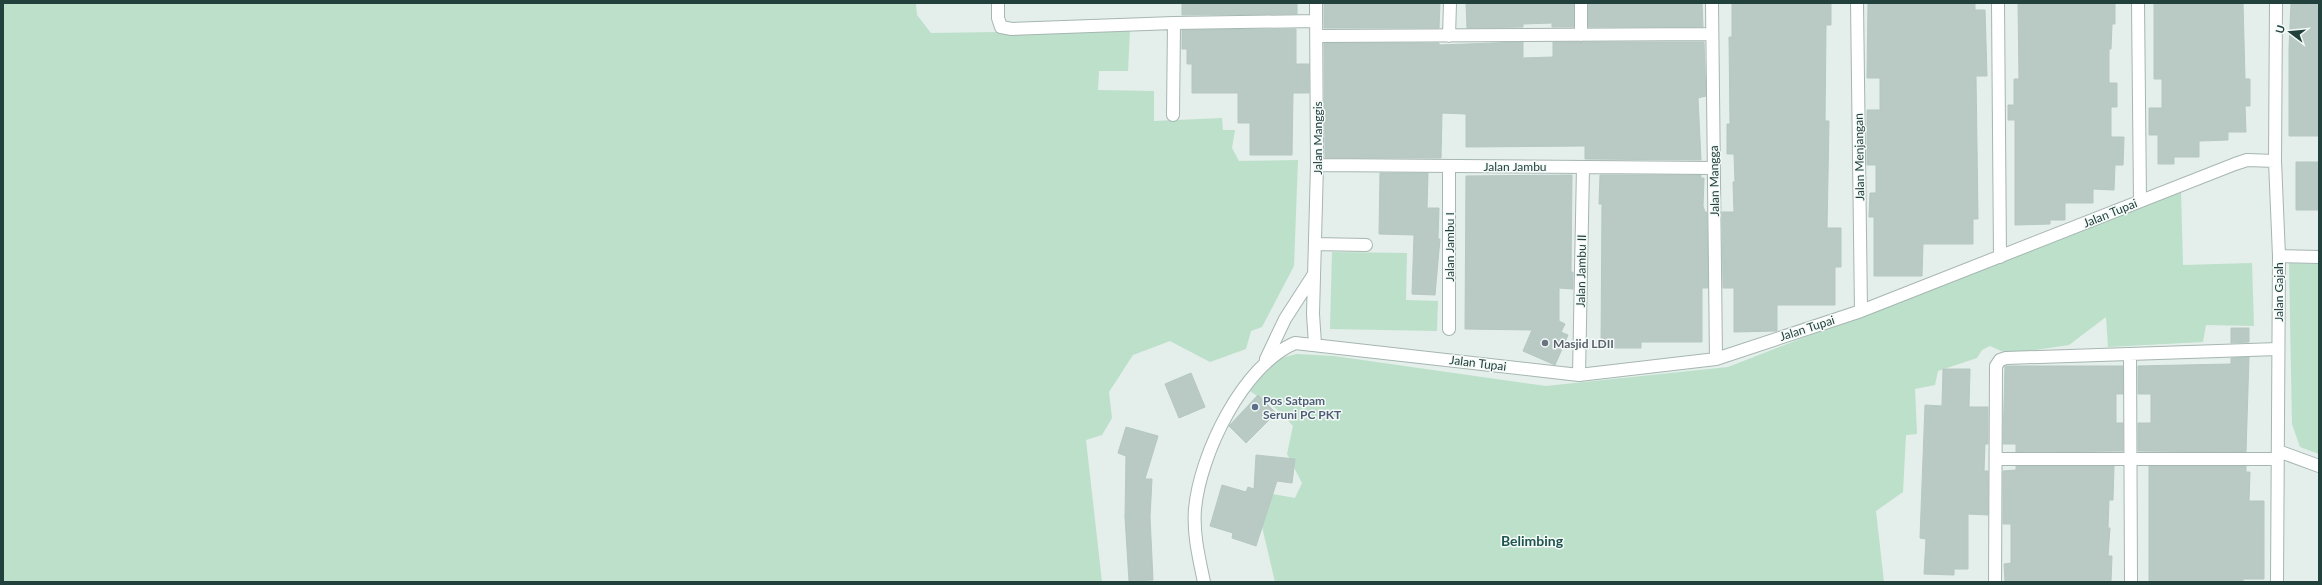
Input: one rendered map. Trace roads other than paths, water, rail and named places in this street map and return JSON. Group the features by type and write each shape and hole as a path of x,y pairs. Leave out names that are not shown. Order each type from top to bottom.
{"street":[{"path":"998,3 999,24 1006,29 1174,23 1316,21"},
{"name":"Jalan Manggis","path":"1315,344 1317,165 1316,3"},
{"path":"1449,36 1450,3"},
{"path":"1581,3 1581,35"},
{"name":"Jalan Mangga","path":"1712,3 1716,359"},
{"name":"Jalan Menjangan","path":"1857,3 1861,310"},
{"path":"1998,3 2000,257"},
{"path":"2138,3 2140,201"},
{"name":"Jalan Gajah","path":"2276,3 2275,161 2279,256 2277,582"},
{"path":"1173,115 1174,23"},
{"path":"1317,36 1712,34"},
{"name":"Jalan Tupai","path":"1262,365 1280,350 1295,343 1315,344 1579,375 1716,359 1861,310 2247,160 2275,161"},
{"name":"Jalan Jambu","path":"1317,165 1714,168"},
{"name":"Jalan Jambu I","path":"1449,166 1449,329"},
{"name":"Jalan Jambu II","path":"1579,375 1583,167"},
{"path":"1315,244 1366,245"},
{"path":"2279,256 2319,257"},
{"path":"1204,582 1197,545 1195,510 1201,475 1214,440 1243,390 1262,365 1285,320 1315,273"},
{"path":"1995,582 1996,366 2000,360 2006,358 2278,349"},
{"path":"2130,354 2131,582"},
{"path":"1996,459 2131,460 2278,455 2319,466"}],"place":[{"name":"Masjid LDII","path":"1545,343"},
{"name":"Pos Satpam Seruni PC PKT","path":"1255,407"}],"district":[{"name":"Belimbing","path":"1532,540"}]}
